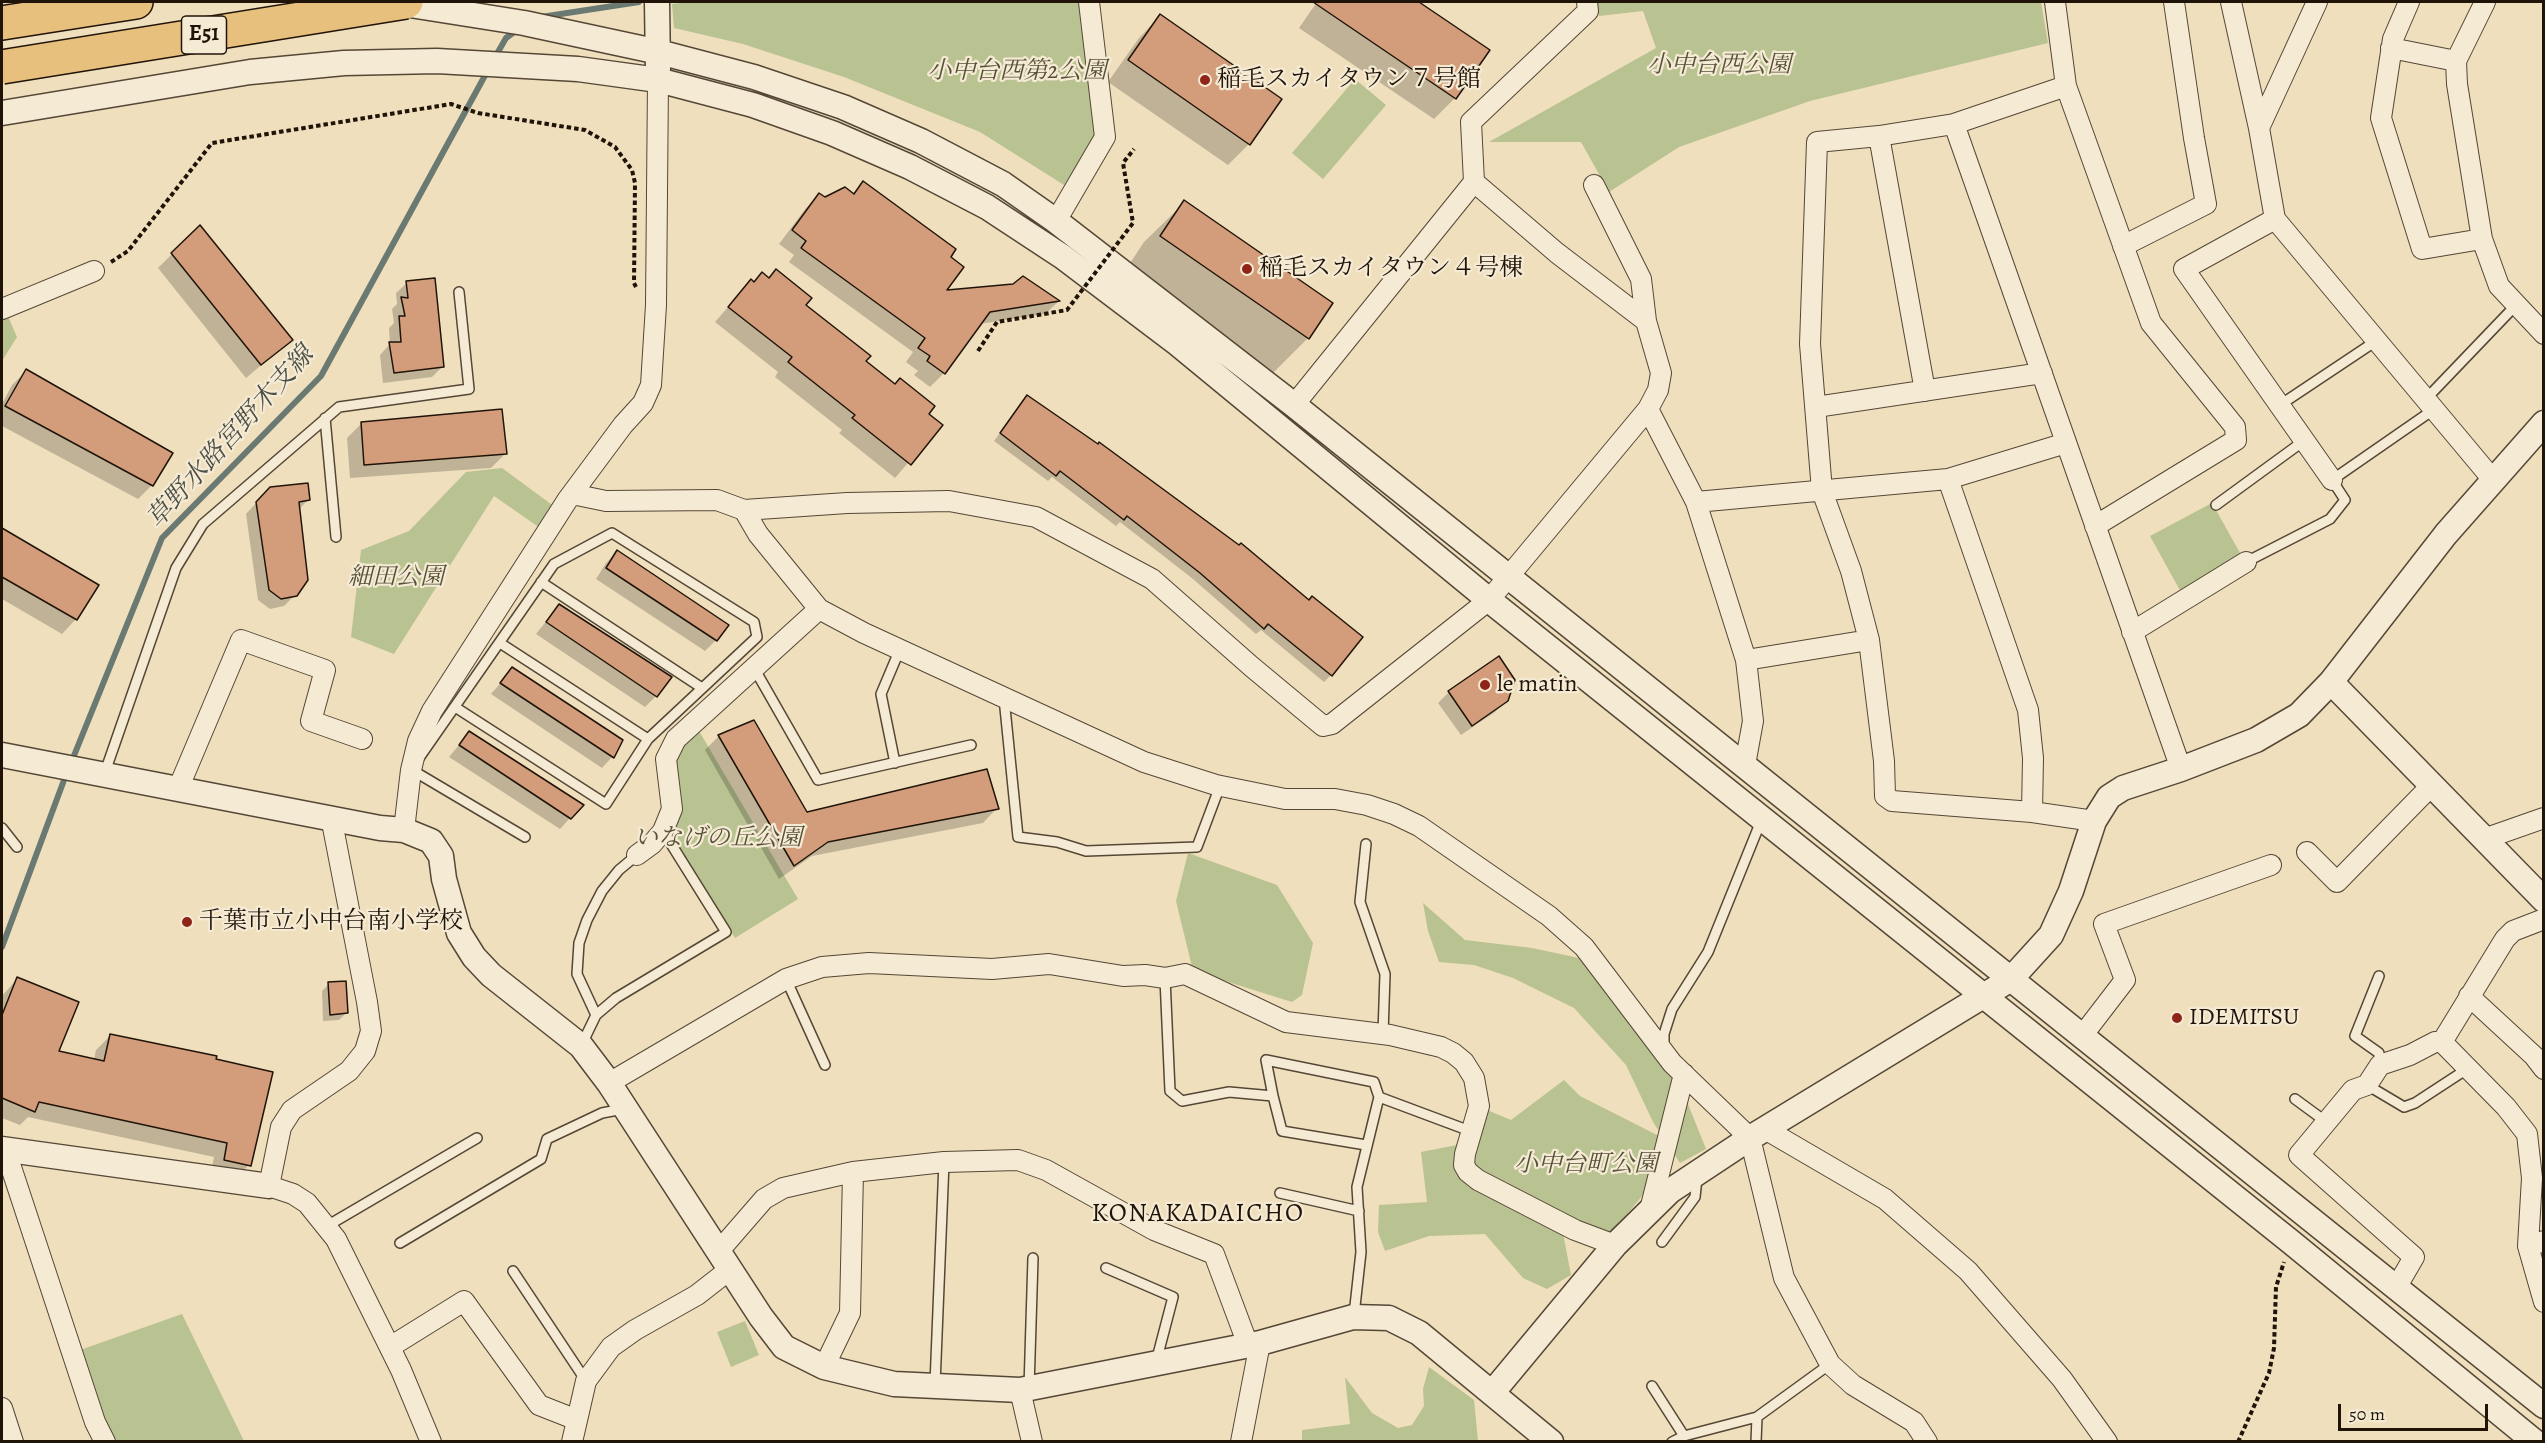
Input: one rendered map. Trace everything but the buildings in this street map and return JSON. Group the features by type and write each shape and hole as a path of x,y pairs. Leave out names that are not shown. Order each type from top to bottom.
{"highway":[{"path":"2,23 136,2"},
{"name":"E51","path":"2,67 406,2"}],"street":[{"path":"391,2 524,23 659,52 754,76 843,107 921,141 1003,184 1056,221 1294,405 2544,1406"},
{"path":"404,830 411,770 418,741 432,711 572,494 623,425 643,403 651,385 656,305 659,52 657,2"},
{"path":"1056,221 1105,137 1089,2"},
{"path":"1294,405 1474,182 1471,123 1588,11 1587,2"},
{"path":"2055,2 2066,86 2151,323 2235,428 2236,440 2096,526"},
{"path":"2123,246 2206,204 2174,2"},
{"path":"2231,2 2259,128 2275,219 2494,481"},
{"path":"2259,128 2317,2"},
{"path":"2409,2 2393,39 2381,118 2422,249 2482,238"},
{"path":"2485,2 2456,61 2457,84 2482,238 2499,286 2544,334"},
{"path":"2391,48 2456,61"},
{"path":"2,113 250,72 344,63 437,61 578,69 658,80 753,105 832,133 910,167 987,207 1063,257 1178,344 1489,600 2291,1242 2535,1442"},
{"path":"2066,86 1954,124 1879,136 1817,142 1810,344 1822,490 1851,571 1869,640 1884,761 1885,796 1892,801 2032,812 2094,821"},
{"path":"1954,124 2181,770"},
{"path":"1879,136 1925,391"},
{"path":"1474,182 1557,253 1647,321"},
{"path":"572,494 606,501 717,500 744,510 847,503 949,501 1036,517 1152,579 1323,726 1332,724 1489,600 1648,409 1658,390 1661,373 1647,321 1646,300 1641,279 1594,184"},
{"path":"2275,219 2184,269 2332,480"},
{"path":"2,309 94,271"},
{"path":"1816,407 2042,373"},
{"path":"1648,409 1696,502 1746,660 1753,721 1745,765"},
{"path":"1492,1393 1616,1245 1670,1191 1757,1134 2011,980 2051,935 2071,891 2094,821 2109,797 2123,788 2181,770 2256,740 2299,715 2331,682 2446,534 2544,423"},
{"path":"1696,502 1948,479 2066,443"},
{"path":"1948,479 2028,710 2033,758 2032,812"},
{"path":"744,510 758,534 819,609 900,650 1144,762 1220,786 1285,799 1335,799 1367,805 1419,826 1549,916 1584,947 1664,1052 1684,1074 1757,1134 1885,1199 1968,1271 2062,1379 2107,1442"},
{"path":"2132,632 2246,562"},
{"path":"637,855 652,844 663,831 672,808 666,759 676,739 819,609"},
{"path":"178,789 241,640 325,670 311,721 362,739"},
{"path":"1746,660 1869,640"},
{"path":"2331,682 2544,900"},
{"path":"2,755 404,830 432,841 441,856 444,879 459,933 474,957 491,975 581,1046 609,1083 761,1317 784,1347 824,1367 894,1384 1024,1389 1254,1344 1353,1317 1389,1318 1419,1333 1551,1442"},
{"path":"2307,852 2337,882 2431,786"},
{"path":"269,1186 281,1127 292,1110 349,1071 365,1051 371,1031 331,817"},
{"path":"2484,839 2544,818"},
{"path":"2082,1036 2125,980 2104,924 2271,865"},
{"path":"2442,1042 2469,996 2513,931 2544,919"},
{"path":"609,1083 786,979 822,967 869,963 992,969 1049,964 1123,976 1145,975 1165,978 1185,974 1286,1022 1383,1034 1441,1047 1464,1062 1474,1078 1479,1106 1465,1154 1464,1165 1468,1172 1478,1180 1575,1230 1616,1245"},
{"path":"2469,996 2534,1056 2544,1069"},
{"path":"2396,1288 2414,1257 2299,1155 2353,1090 2367,1085 2380,1065 2410,1055 2435,1042 2442,1042 2506,1107 2527,1134 2536,1243 2544,1302"},
{"path":"1650,1210 1684,1074"},
{"path":"1757,1134 1784,1278 1830,1364 1853,1385 1914,1422 1927,1442"},
{"path":"105,1442 95,1422 3,1149 269,1186 293,1194 307,1203 336,1239 390,1347 431,1442"},
{"path":"572,1442 586,1382 611,1347 635,1329 667,1314 697,1295 724,1261 764,1199 783,1188 853,1172 944,1162 1018,1160 1046,1170 1154,1230 1214,1254 1254,1344 1241,1442"},
{"path":"824,1367 850,1313 853,1172"},
{"path":"390,1347 464,1301 539,1405 577,1420"},
{"path":"1024,1389 1032,1442"},
{"path":"2,1408 13,1442"}],"lane":[{"path":"104,775 176,568 203,524 339,406 469,389 459,292"},
{"path":"2246,562 2330,519 2345,500 2332,480 2429,405 2516,305"},
{"path":"2280,405 2376,341"},
{"path":"325,418 336,537"},
{"path":"2216,504 2305,440"},
{"path":"455,707 606,804 648,739 757,638 754,622 612,533 554,564 411,770 525,837"},
{"path":"541,582 702,688"},
{"path":"500,643 648,739"},
{"path":"895,763 881,694 900,650"},
{"path":"754,668 818,780 971,745"},
{"path":"1004,698 1018,837 1058,842 1086,851 1197,848 1220,786"},
{"path":"1664,1052 1664,1034 1672,1009 1708,952 1762,819"},
{"path":"2,828 17,848"},
{"path":"581,1046 596,1015 616,998 726,932 663,831"},
{"path":"1366,844 1360,902 1385,974 1383,1034"},
{"path":"596,1015 584,995 577,974 579,943 587,920 602,891 619,870 637,855"},
{"path":"2379,976 2355,1036 2379,1053 2380,1065"},
{"path":"1165,978 1170,1091 1182,1101 1229,1092 1273,1096"},
{"path":"786,979 825,1065"},
{"path":"1353,1317 1361,1252 1357,1187 1379,1097 1374,1082 1266,1060 1282,1131 1366,1145"},
{"path":"2367,1085 2404,1107 2415,1103 2468,1069"},
{"path":"1379,1097 1470,1131"},
{"path":"2295,1099 2325,1121"},
{"path":"400,1243 541,1159 547,1139 602,1113 625,1109"},
{"path":"327,1226 477,1138"},
{"path":"934,1386 944,1162"},
{"path":"1662,1242 1695,1197 1697,1172"},
{"path":"1280,1193 1359,1211"},
{"path":"1024,1389 1034,1258"},
{"path":"1106,1268 1173,1297 1156,1362"},
{"path":"513,1271 586,1382"},
{"path":"1672,1442 1684,1436 1757,1417 1830,1364"},
{"path":"1652,1386 1684,1436"},
{"path":"1756,1442 1757,1417"}],"path":[{"path":"94,271 128,251 212,143 451,104 478,113 585,130 615,147 632,170 635,183 633,283 639,294 656,305"},
{"path":"978,351 998,322 1067,310 1133,224 1123,163 1134,149"},
{"path":"2238,1442 2269,1373 2274,1348 2276,1287 2291,1242"}],"green space":[{"name":"小中台西第2公園","path":"689,2 1080,2 1095,138 1064,185 980,132 844,77 743,44 674,28 672,4"},
{"name":"小中台西公園","path":"1597,2 2041,2 2048,43 1810,101 1679,147 1609,192 1581,142 1489,142 1656,48 1643,11 1599,16"},
{"path":"1355,79 1386,105 1323,179 1292,153"},
{"path":"7,314 17,337 2,361 2,315"},
{"name":"細田公園","path":"502,468 555,507 540,528 494,496 394,654 351,637 361,550 409,531 466,472"},
{"path":"2212,503 2244,560 2182,594 2150,536"},
{"name":"いなげの丘公園","path":"699,731 798,899 735,938 669,831 675,759 685,744"},
{"path":"1188,853 1277,885 1313,943 1302,995 1292,1002 1193,971 1176,901"},
{"path":"1423,903 1465,940 1532,948 1579,958 1678,1079 1706,1149 1680,1163 1653,1122 1626,1065 1574,1008 1513,978 1474,965 1439,962 1428,931"},
{"name":"小中台町公園","path":"1564,1080 1580,1096 1659,1136 1647,1190 1609,1236 1562,1228 1571,1275 1547,1289 1523,1278 1485,1234 1429,1236 1385,1251 1378,1232 1379,1205 1427,1202 1421,1152 1472,1142 1487,1110 1511,1120"},
{"path":"182,1314 244,1441 114,1441 101,1416 80,1356 83,1349"},
{"path":"745,1321 759,1355 731,1367 717,1332"},
{"path":"1429,1367 1474,1400 1478,1441 1302,1441 1302,1430 1350,1424 1345,1377 1372,1413 1398,1428 1412,1425 1424,1406 1423,1389"}],"waterway":[{"name":"草野水路宮野木支線","path":"541,17 639,2"},
{"name":"草野水路宮野木支線","path":"494,59 506,38 517,30"},
{"name":"草野水路宮野木支線","path":"71,763 162,538 321,376 488,70"},
{"name":"草野水路宮野木支線","path":"2,947 67,772"}],"place":[{"name":"稲毛スカイタウン７号館","path":"1205,80"},
{"name":"稲毛スカイタウン４号棟","path":"1247,269"},
{"name":"le matin","path":"1485,685"},
{"name":"千葉市立小中台南小学校","path":"187,922"},
{"name":"IDEMITSU","path":"2177,1018"}],"district":[{"name":"KONAKADAICHO","path":"1198,1215"}]}
